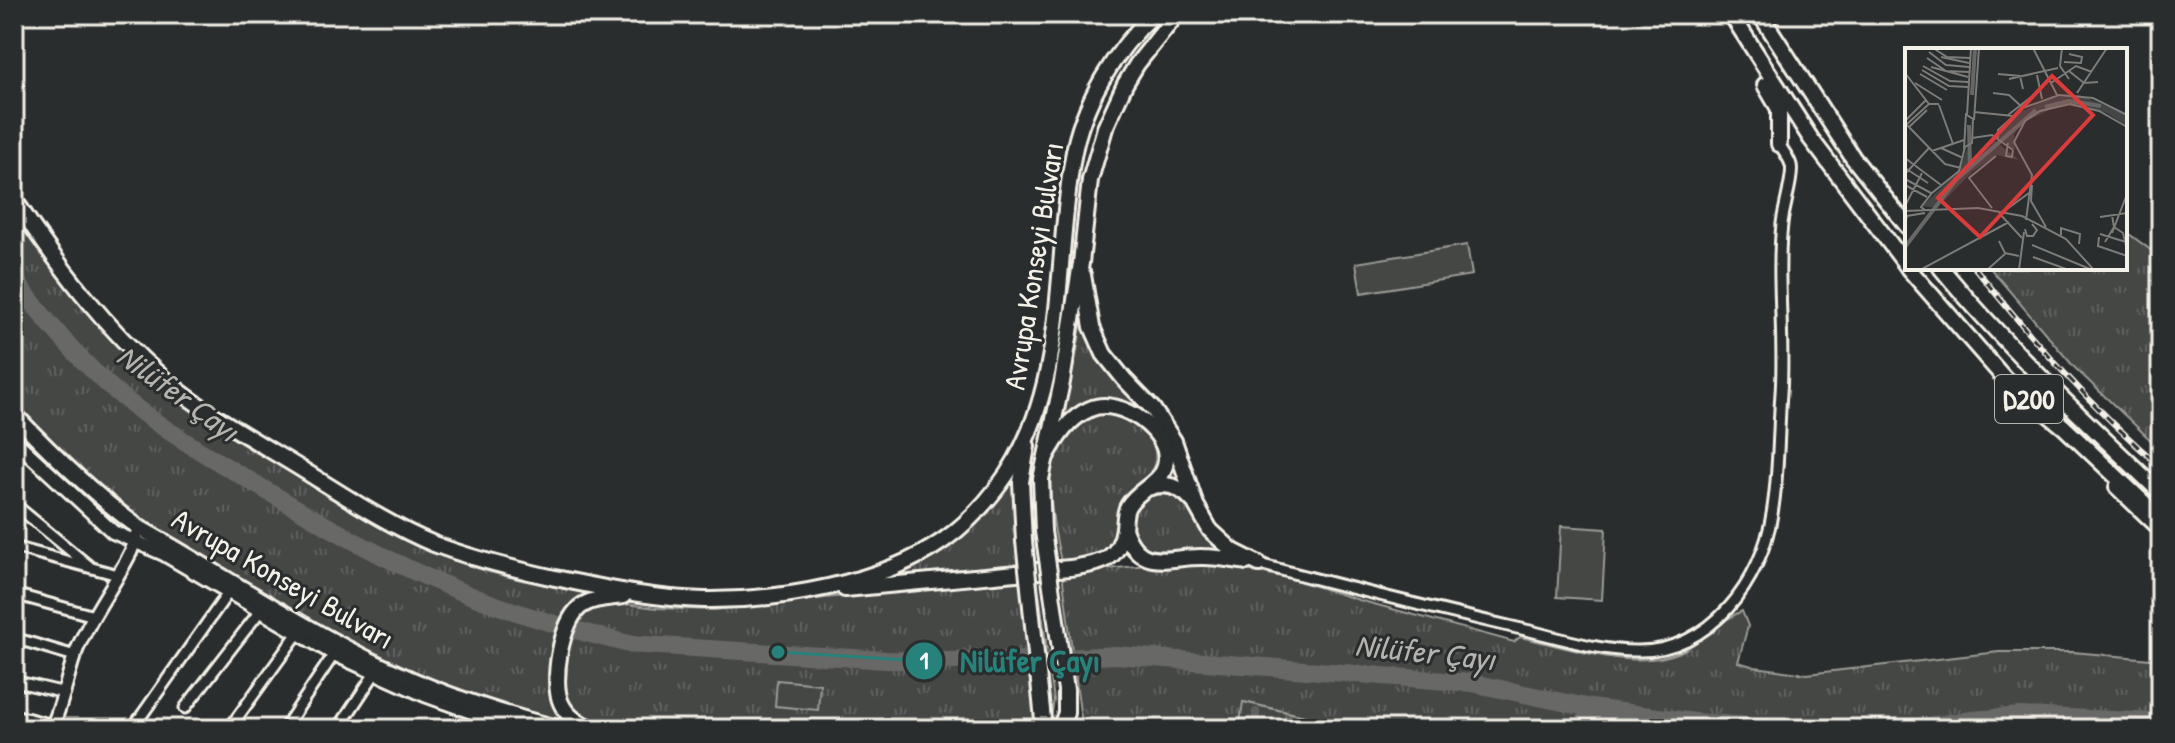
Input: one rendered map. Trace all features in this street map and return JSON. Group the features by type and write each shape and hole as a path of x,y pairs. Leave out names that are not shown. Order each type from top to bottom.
{"main road":[{"name":"Avrupa Konseyi Bulvarı","path":"14,199 53,257 101,316 163,378 220,420 367,509 432,543 507,567 636,594 705,600 789,595 861,578 916,557 968,520 1008,472 1040,405 1049,366 1073,154 1089,106 1104,76 1129,40 1154,14"},
{"name":"Avrupa Konseyi Bulvarı","path":"1060,729 1066,713 1066,690 1043,531 1041,479 1062,382 1081,263 1090,180 1105,128 1137,64 1177,14"},
{"path":"1730,14 1742,33 1753,65 1779,109 1779,144"},
{"path":"1760,14 1853,158 1905,223"},
{"path":"1772,14 1776,41"},
{"path":"2153,14 2161,17"},
{"name":"D200","path":"1742,33 1812,141 1905,263"},
{"path":"1081,263 1092,327 1104,354 1153,409 1174,441 1196,505"},
{"name":"D200","path":"1911,270 2005,379 2064,427 2161,519"},
{"name":"D200","path":"1943,270 2023,360 2161,493"},
{"path":"2005,379 2161,529"},
{"path":"789,595 1070,568 1103,562 1112,556 1118,546 1127,507 1165,466 1165,451 1151,428 1134,413 1115,406 1093,407 1076,417 1060,433 1046,457"},
{"name":"Avrupa Konseyi Bulvarı","path":"14,414 93,491 138,527 289,616 384,668 456,697 561,729"},
{"path":"1030,426 1021,482 1024,541 1044,729"},
{"path":"14,440 113,532 164,554 334,654 425,695 519,729"},
{"path":"1139,493 1152,486 1166,484 1187,494 1210,530 1233,551 1259,564"},
{"path":"1124,529 1135,550 1148,559 1206,557 1259,564"},
{"path":"595,729 582,726 569,715 562,703 558,690 562,639 570,620 581,606 596,600 636,594"},
{"path":"1066,690 1073,729"}],"street":[{"path":"1259,564 1384,597 1601,647 1636,651 1664,649 1688,641 1707,629 1733,601 1750,576 1766,540 1772,513 1782,378 1782,225 1792,166 1779,144"},
{"path":"14,504 91,568"},
{"path":"14,715 52,727 75,656 135,543 138,527"},
{"path":"14,547 118,575"},
{"path":"137,722 228,593"},
{"path":"14,594 94,616"},
{"path":"185,708 260,611"},
{"path":"229,729 298,633"},
{"path":"14,638 75,656"},
{"path":"284,729 334,654"},
{"path":"338,729 375,673"},
{"path":"14,681 65,693"},
{"path":"472,729 478,714"}],"green space":[{"path":"14,217 71,292 117,345 166,390 218,427 363,516 441,555 506,576 595,593 563,614 553,644 550,682 553,702 573,726 457,691 404,671 324,630 116,504 14,408"},
{"path":"2127,232 2156,254 2161,263 2161,450 2074,367 1992,270 2127,270"},
{"path":"1467,245 1472,275 1361,293 1356,263"},
{"path":"1084,307 1100,358 1110,374 1141,405 1168,440 1185,487 1164,479 1162,440 1109,402 1056,432 1076,357"},
{"path":"1104,411 1130,418 1145,429 1155,450 1154,465 1121,500 1110,544 1097,554 1061,562 1051,506 1052,466 1057,448 1066,432 1080,420"},
{"path":"1034,442 1029,488 1035,564 893,579 938,553 978,522 1006,490"},
{"path":"1166,491 1181,498 1229,554 1202,549 1158,553 1142,547 1133,526 1136,508 1148,496"},
{"path":"1561,526 1606,529 1602,600 1557,597"},
{"path":"1215,563 1296,580 1514,642 1520,637 1622,659 1662,658 1680,652 1742,611 1748,626 1738,662 1807,674 1999,652 2073,652 2161,660 2161,729 1361,729 1244,702 1239,729 1084,729 1062,573 1160,564"},
{"path":"1037,577 1054,700 1049,729 618,728 592,723 581,717 571,708 565,696 569,639 576,620 586,610 610,602 714,610"},
{"path":"777,680 820,684 818,710 775,706"},
{"path":"1243,702 1361,729 1239,729"}],"waterway":[{"name":"Nilüfer Çayı","path":"14,278 56,332 104,381 154,421 202,452 334,530 426,577 516,612 629,644 887,660 1029,660 1116,655 1472,683 1591,708 1695,722 1790,729"},
{"path":"1582,729 1591,708"},
{"name":"Nilüfer Çayı","path":"1905,729 2020,716 2161,722"}],"railway":[{"path":"1977,270 2064,372 2161,467"}],"place":[{"name":"Nilüfer Çayı","path":"778,652"}]}
